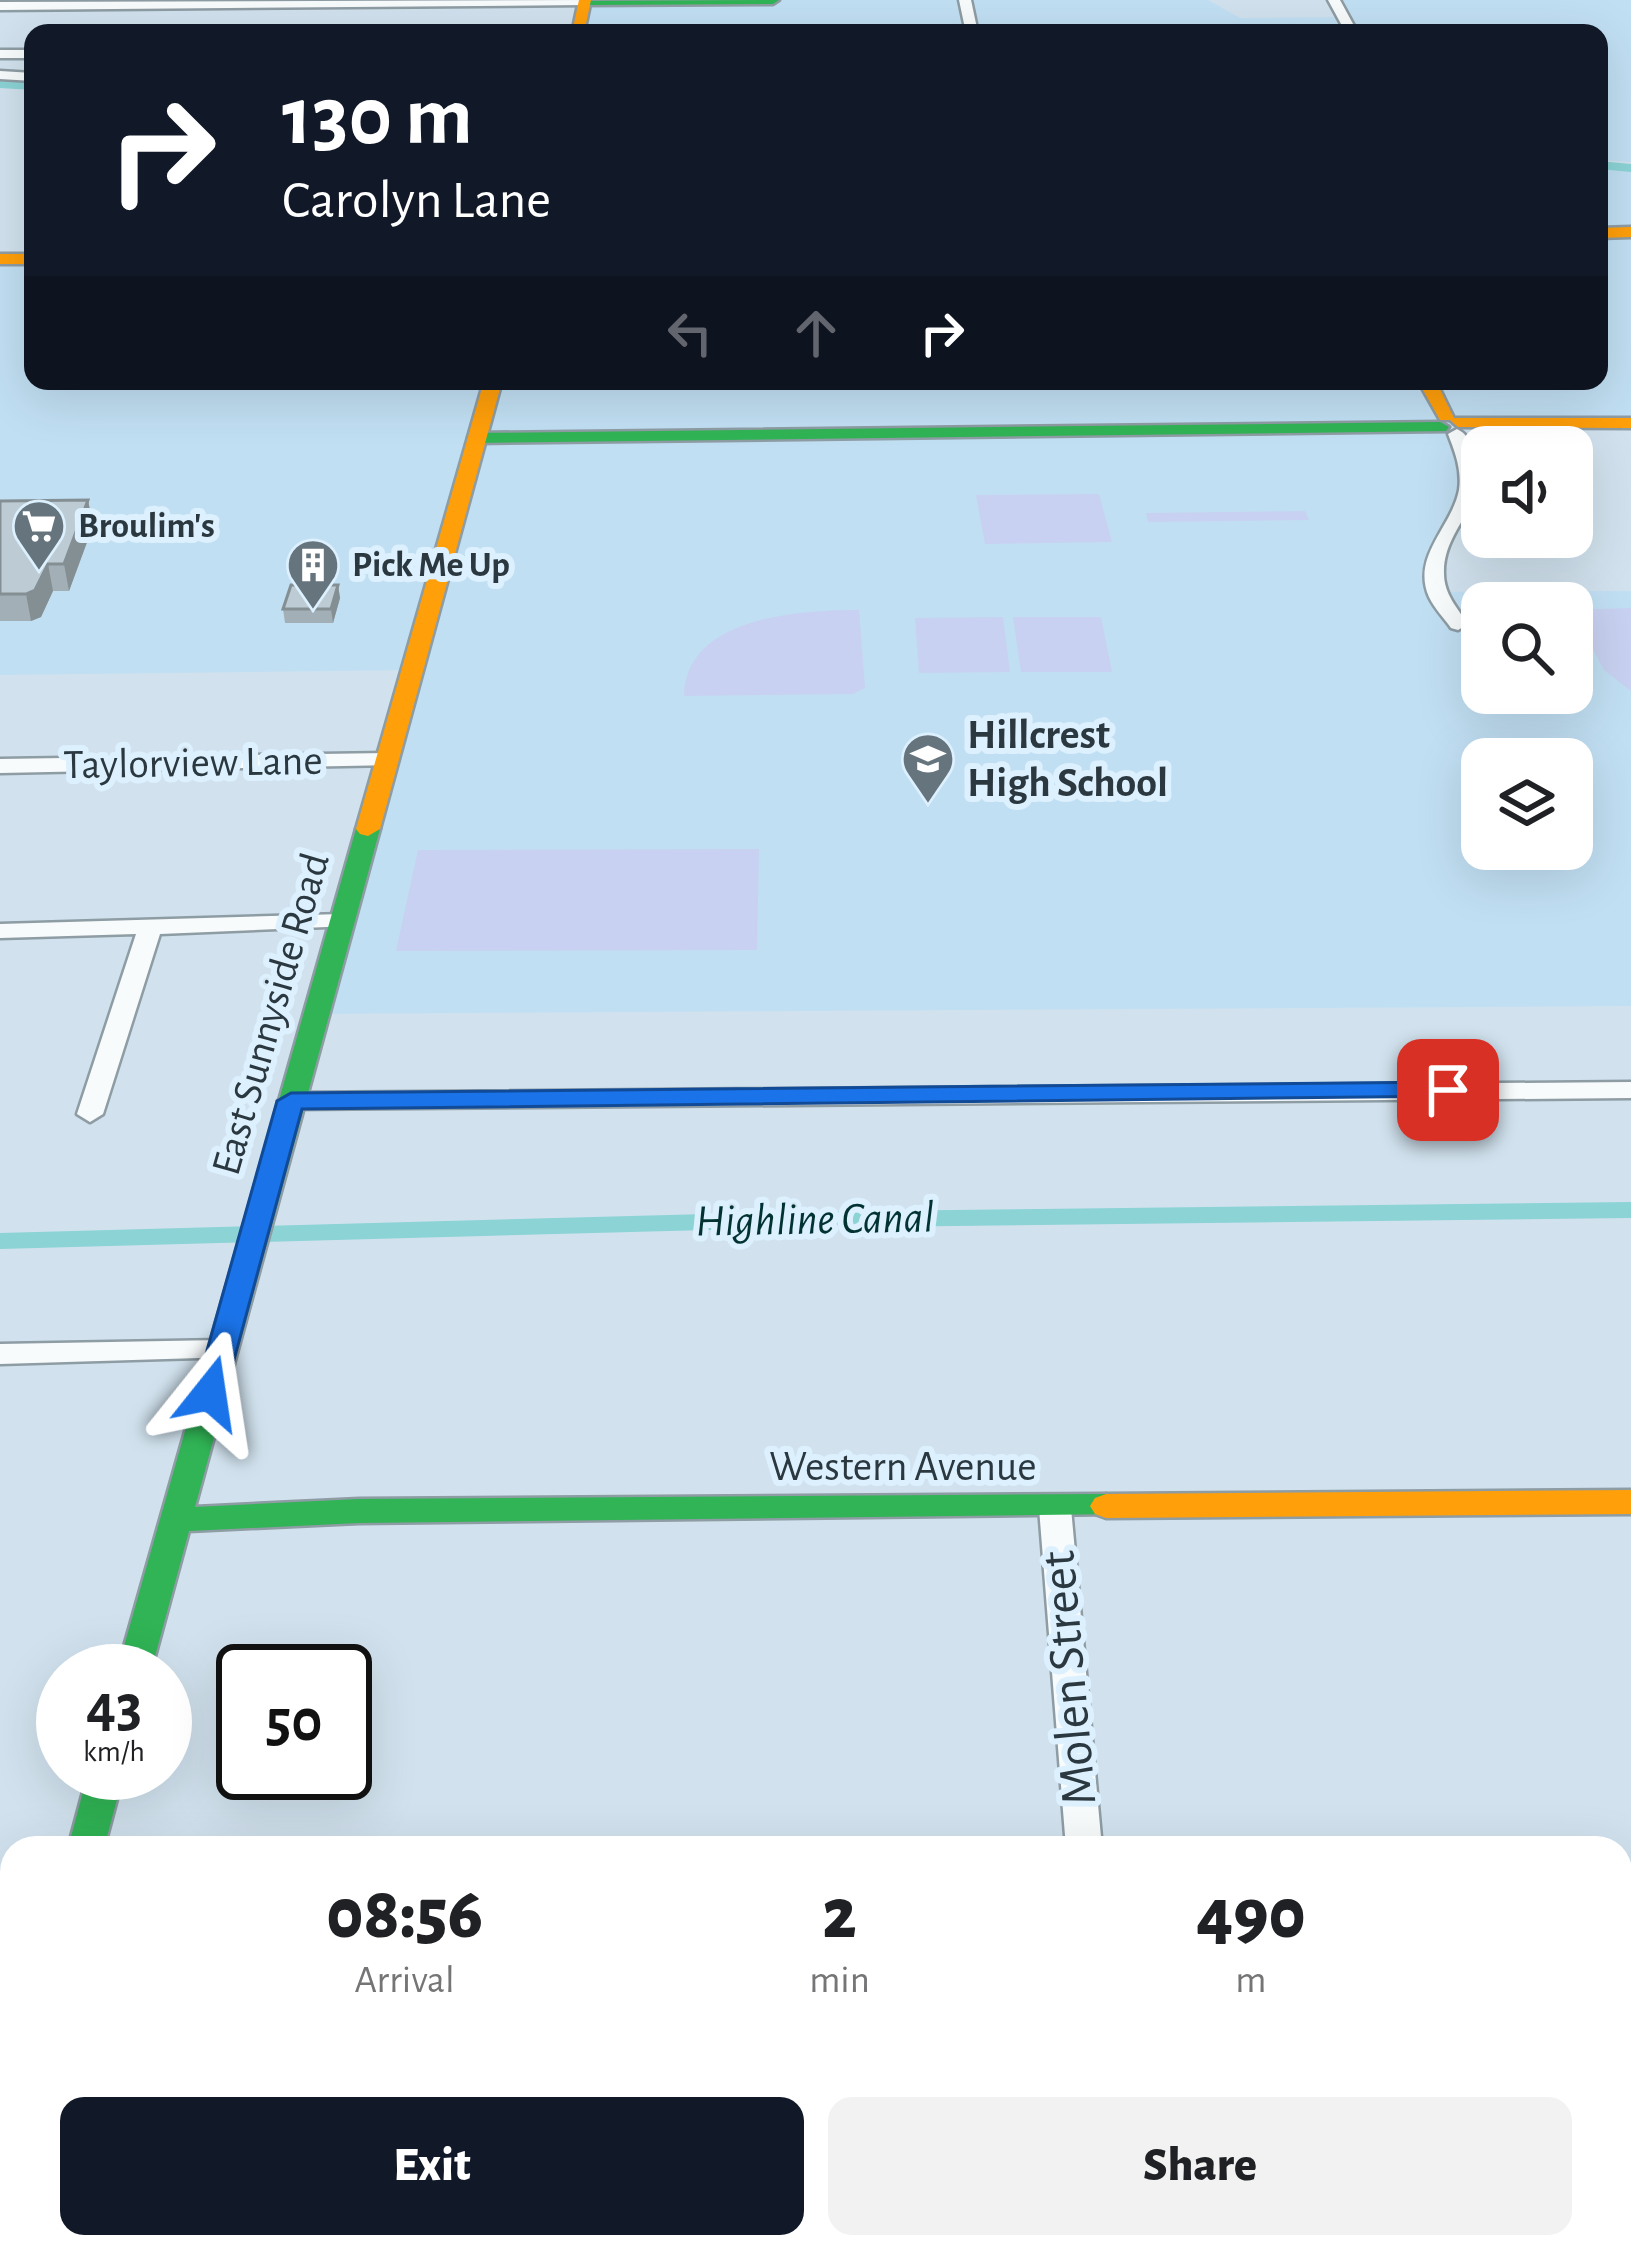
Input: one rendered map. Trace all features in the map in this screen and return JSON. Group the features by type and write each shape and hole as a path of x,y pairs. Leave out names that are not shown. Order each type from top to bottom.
{"main road":[{"path":"585,1 773,0"},
{"name":"East Sunnyside Road","path":"141,1644 491,390"},
{"path":"1432,390 1450,424"},
{"path":"478,438 1631,423"},
{"name":"Western Avenue","path":"175,1520 359,1510 1631,1502"},
{"path":"89,1836 99,1800"}],"street":[{"path":"0,6 585,1"},
{"path":"1450,424 1472,481 1466,504 1435,556 1430,580 1436,600 1458,624"},
{"name":"Taylorview Lane","path":"0,766 387,760"},
{"path":"0,931 342,921"},
{"path":"91,1114 151,928"},
{"path":"291,1101 1631,1090"},
{"path":"0,1354 221,1350"},
{"name":"Molen Street","path":"1054,1508 1083,1836"}],"shaded area":[{"path":"585,0 1208,0 1240,18 1342,17 1334,0 1631,0 1631,162 1608,161 1608,24 580,24"},
{"path":"1608,169 1631,171 1631,422 1449,426 1461,443 1461,503 1435,556 1433,592 1461,592 1461,714 1593,714 1593,591 1631,591 1631,1006 315,1014 412,670 0,675 0,259 24,259 24,390 1608,390"},
{"path":"1099,494 1112,542 985,544 976,495"},
{"path":"1305,511 1309,520 1148,522 1146,513"},
{"path":"1631,608 1631,691 1604,670 1593,649 1593,609"},
{"path":"859,610 865,688 853,694 684,696 689,670 703,649 724,634 778,616"},
{"path":"1003,617 1010,672 919,673 915,618"},
{"path":"1013,617 1101,617 1112,672 1021,672"},
{"path":"759,849 757,950 396,951 418,850"}],"building":[{"path":"88,500 64,564 48,564 35,590 0,594 0,501"},
{"path":"291,585 338,585 331,609 283,609"}],"waterway":[{"path":"0,84 24,85"},
{"path":"1608,166 1631,168"},
{"name":"Highline Canal","path":"0,1241 779,1220 1631,1210"}],"traffic: fast":[{"path":"585,1 773,0"},
{"path":"477,438 1440,427"},
{"path":"142,1644 368,829"},
{"path":"175,1520 359,1511 1106,1506"},
{"path":"89,1836 99,1800"}],"traffic: slow":[{"path":"580,24 585,0"},
{"path":"1608,233 1631,232"},
{"path":"0,259 24,259"},
{"path":"368,829 490,390"},
{"path":"1432,390 1446,416"},
{"path":"1458,422 1631,423"},
{"path":"1106,1506 1631,1502"}],"place":[{"name":"Broulim's","path":"39,572"},
{"name":"Pick Me Up","path":"313,611"},
{"name":"Hillcrest High School","path":"928,805"}],"route":[{"path":"210,1393 291,1101 1448,1090"}]}
